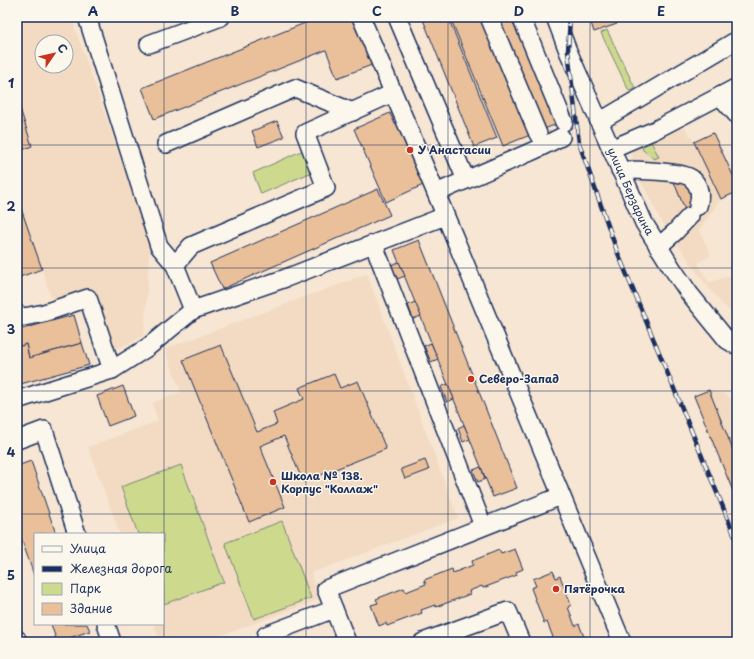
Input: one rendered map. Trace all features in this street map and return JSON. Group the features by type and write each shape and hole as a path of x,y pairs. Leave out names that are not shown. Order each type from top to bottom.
{"street":[{"path":"87,17 159,246 175,266 192,310"},
{"path":"149,44 221,17"},
{"path":"361,17 392,93 436,193 622,642"},
{"path":"397,17 466,180"},
{"path":"489,17 538,134"},
{"path":"436,193 466,180 563,129 521,17"},
{"name":"улица Берзарина","path":"555,17 568,51 644,223 658,247 689,293 727,340 737,346"},
{"path":"599,122 737,40"},
{"path":"611,149 655,130 737,87"},
{"path":"166,144 295,88 352,112"},
{"path":"175,266 191,246 326,188 305,133 392,93"},
{"path":"720,96 737,115"},
{"path":"620,170 670,172 690,177 698,186 700,196 694,211 675,232 658,247"},
{"path":"17,400 112,370 148,347 192,310 286,278 374,245 445,216"},
{"path":"374,245 483,526"},
{"path":"17,314 24,316 44,313 88,298 112,370"},
{"path":"17,440 44,430 78,533"},
{"path":"347,642 326,589 561,496"},
{"path":"268,642 266,635 334,609"},
{"path":"423,642 508,611 521,642"},
{"path":"106,625 112,642"}],"shaded area":[{"path":"17,17 71,17 150,243 144,335 131,343 114,349 94,289 53,303 42,269 17,278"},
{"path":"681,122 694,142 721,199 699,230 711,255 698,263 709,283 737,273 737,317 723,305 704,282 660,219 632,159 633,147"},
{"name":"Школа № 138. Корпус \"Коллаж\"","path":"367,274 458,518 311,573 320,599 204,642 160,642 154,625 164,625 164,533 120,533 88,447 158,421 152,403 181,392 165,349"},
{"path":"709,390 725,394 737,404 737,501 694,396"}],"green space":[{"path":"607,30 635,88 629,91 601,33"},
{"path":"649,138 659,157 654,159 643,150 640,143"},
{"path":"310,147 319,169 261,194 253,173"},
{"path":"181,465 224,582 164,604 164,533 138,533 121,487"},
{"path":"282,521 311,598 254,619 225,543"}],"building":[{"path":"314,17 359,17 377,63 337,78 326,50 154,119 142,88 315,19"},
{"path":"422,17 448,17 497,138 474,147"},
{"path":"450,17 482,17 530,135 503,146"},
{"path":"496,17 515,17 559,123 542,130"},
{"path":"589,17 615,17 617,24 594,32"},
{"path":"17,99 32,146 17,152"},
{"path":"390,113 395,124 400,121 418,160 413,162 423,185 386,202 354,129"},
{"path":"277,121 284,137 258,147 252,131"},
{"path":"713,133 737,184 737,192 721,199 694,142"},
{"path":"690,176 700,205 685,210 674,182"},
{"path":"378,189 390,215 222,289 210,263"},
{"path":"17,197 42,269 17,278"},
{"path":"419,240 517,488 493,497 394,250"},
{"path":"399,262 405,276 397,279 391,265"},
{"path":"415,302 421,316 413,319 408,305"},
{"path":"74,315 82,343 29,358 26,344 21,346 17,344 17,327 22,329"},
{"path":"82,343 89,365 17,385 17,344 21,346 26,344 29,358"},
{"path":"431,343 438,359 431,362 424,346"},
{"path":"221,345 257,432 277,424 273,412 304,399 299,388 334,374 340,388 358,381 386,449 303,482 284,436 260,446 285,507 249,522 183,360"},
{"path":"448,384 454,399 447,402 441,387"},
{"path":"123,386 134,416 108,426 97,396"},
{"path":"709,390 737,460 737,501 694,396"},
{"path":"464,425 470,439 463,442 458,428"},
{"path":"425,460 429,470 405,479 401,469"},
{"path":"31,461 56,533 34,533 34,575 17,526 17,466"},
{"path":"481,467 485,479 478,482 473,470"},
{"path":"515,549 523,569 516,572 517,575 483,588 482,586 469,591 470,594 436,607 435,605 421,610 422,613 387,626 386,623 379,626 371,605 378,603 376,599 404,588 406,592 426,584 424,580 452,569 453,573 473,565 472,561 499,550 501,554"},
{"path":"553,571 556,578 560,576 571,605 568,607 575,626 579,624 586,642 552,642 550,638 553,637 547,622 544,623 531,588 536,586 533,579"},
{"path":"51,625 87,625 90,631 57,642"}],"railway":[{"path":"570,17 568,51 579,143 617,251 737,541"}],"place":[{"name":"У Анастасии","path":"410,150"},
{"name":"Северо-Запад","path":"471,379"},
{"name":"Школа № 138. Корпус \"Коллаж\"","path":"273,482"},
{"name":"Пятёрочка","path":"556,589"}]}
